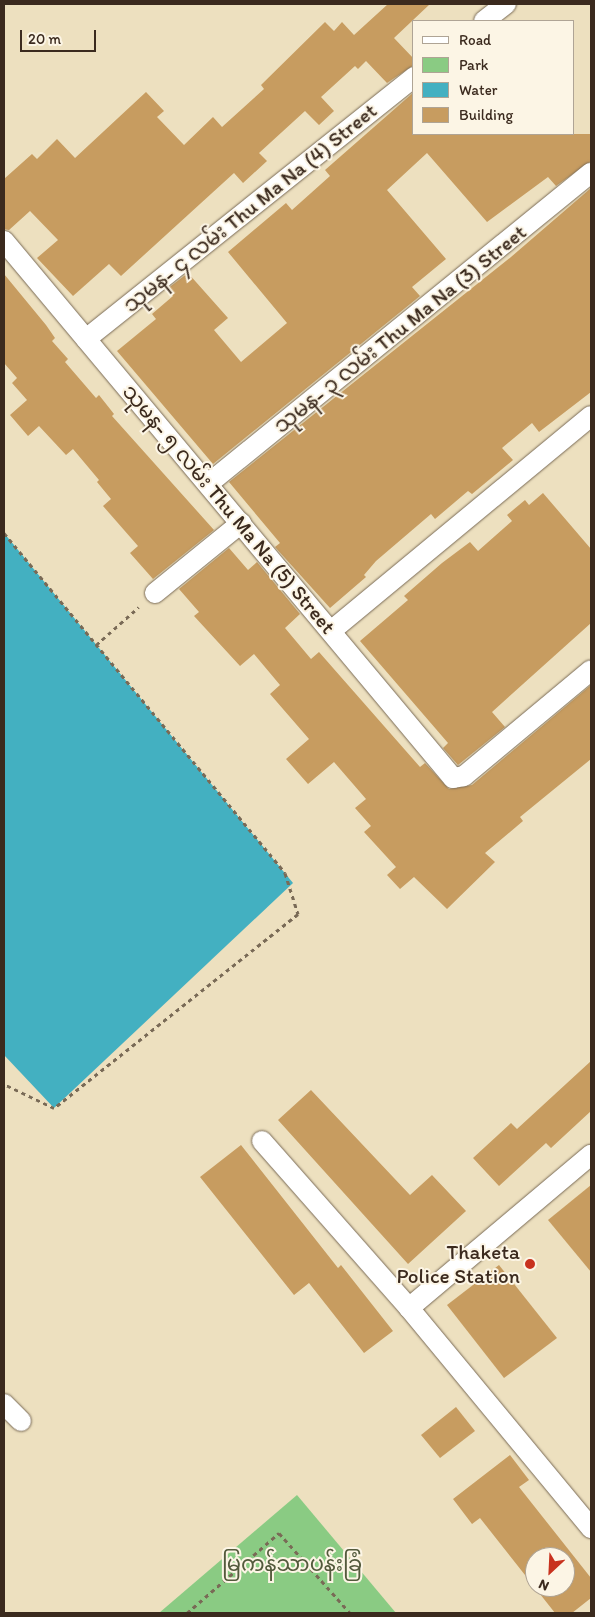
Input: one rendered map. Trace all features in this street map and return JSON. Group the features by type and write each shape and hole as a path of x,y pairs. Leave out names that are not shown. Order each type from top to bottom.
{"street":[{"path":"485,20 506,4"},
{"name":"သုမန- ၄ လမ်း Thu Ma Na (4) Street","path":"86,339 412,79"},
{"name":"သုမန- ၃ လမ်း Thu Ma Na (3) Street","path":"208,484 591,173"},
{"name":"သုမန- ၅ လမ်း Thu Ma Na (5) Street","path":"4,241 453,778 464,776 591,670"},
{"path":"331,631 591,416"},
{"path":"155,593 240,523"},
{"path":"262,1141 409,1308 591,1528"},
{"path":"409,1308 591,1155"},
{"path":"4,1404 22,1421"}],"path":[{"path":"4,533 284,873 298,914 54,1108 4,1084"},
{"path":"96,645 155,593"},
{"path":"187,1613 279,1533 350,1613"}],"green space":[{"name":"မြကန်သာပန်းခြံ","path":"297,1495 396,1613 159,1613"}],"water":[{"path":"4,533 293,883 54,1108 4,1055"}],"building":[{"path":"388,4 430,4 394,38 412,57 412,66 387,83 366,61 358,69 355,66 321,97 334,111 319,125 305,111 259,153 267,161 243,183 234,173 121,276 109,264 73,296 37,258 58,240 30,211 9,230 4,229 4,179 32,154 37,159 57,139 75,158 146,92 164,111 157,117 184,145 213,117 222,127 264,89 261,85 325,22 334,31 342,22 354,35"},
{"path":"412,94 412,135 591,134 591,161 556,186 548,177 487,222 427,153 387,190 446,259 412,287 420,296 213,464 117,351 156,319 152,314 173,296 167,289 188,273 228,318 214,330 241,362 287,323 228,252 286,203 292,210 330,176 325,170"},
{"path":"591,188 591,392 539,432 532,423 502,448 513,460 472,494 468,491 435,519 431,514 376,561 364,575 366,577 330,608 275,547 280,543 229,482 511,257"},
{"path":"4,274 46,325 55,338 52,341 68,359 65,362 96,398 99,395 114,414 112,416 214,530 153,579 130,553 138,546 103,506 111,499 97,482 99,480 73,449 66,455 39,426 28,436 10,415 27,400 12,383 17,378 4,363"},
{"path":"543,493 591,549 591,623 492,712 505,727 458,765 443,748 448,743 360,641 408,600 404,596 442,563 470,542 478,551 512,521 507,515 525,500 529,505"},
{"path":"229,548 248,570 257,562 300,614 285,628 311,659 319,652 420,767 425,763 449,789 472,785 591,685 591,759 520,817 523,821 485,853 495,862 447,909 414,877 400,889 387,875 396,867 364,832 371,826 355,808 366,799 334,762 308,784 286,759 309,739 270,694 280,685 254,654 240,666 194,616 199,612 179,589"},
{"path":"591,1061 591,1111 551,1148 546,1143 499,1186 473,1158 511,1123 517,1129"},
{"path":"311,1090 410,1195 432,1175 466,1211 408,1264 278,1120"},
{"path":"241,1145 338,1268 341,1265 393,1331 364,1353 309,1283 294,1295 200,1177"},
{"path":"591,1185 591,1272 548,1220"},
{"path":"499,1265 557,1338 504,1378 447,1305"},
{"path":"456,1407 475,1431 440,1458 421,1435"},
{"path":"510,1455 529,1480 519,1487 566,1547 525,1547 525,1575 480,1518 472,1524 453,1499"},
{"path":"575,1558 591,1578 591,1598 572,1613 555,1613 542,1597 575,1597"}],"place":[{"name":"Thaketa Police Station","path":"530,1264"}]}
